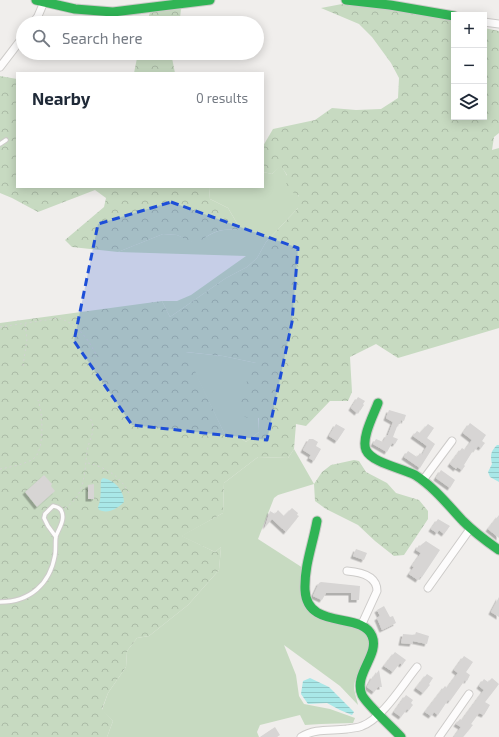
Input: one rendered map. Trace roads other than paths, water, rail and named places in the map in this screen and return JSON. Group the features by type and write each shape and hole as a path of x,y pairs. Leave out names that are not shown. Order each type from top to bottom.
{"street":[{"path":"38,16 40,1 74,9 113,12 210,0"},
{"path":"346,0 390,5 451,15"},
{"path":"487,22 499,24"},
{"path":"0,67 16,46"},
{"path":"378,403 365,441 366,449 370,456 376,460 402,469 423,480 439,494 470,529 499,550"},
{"path":"423,480 452,441"},
{"path":"317,520 306,562 305,593 308,604 315,612 323,616 361,626 367,629 371,634 373,648 361,678 361,692 364,699 401,737"},
{"path":"428,588 470,529"},
{"path":"347,571 366,575 374,581 377,586 377,591 361,626"},
{"path":"301,737 305,734 320,730 345,730 362,726 379,715 416,667"},
{"path":"439,737 469,694"}],"lane":[{"path":"0,144 6,140"},
{"path":"0,602 24,598 36,591 43,583 53,564 56,538 62,523 63,515 61,510 58,507 53,506 45,514 44,518 56,538"}],"water":[{"path":"499,445 499,482 490,477 488,472 492,464 491,458 493,449"},
{"path":"103,478 118,486 124,498 124,502 121,505 109,511 99,510 98,507 101,480"},
{"path":"310,678 329,687 354,712 352,715 327,703 308,704 301,694 303,681"}]}
